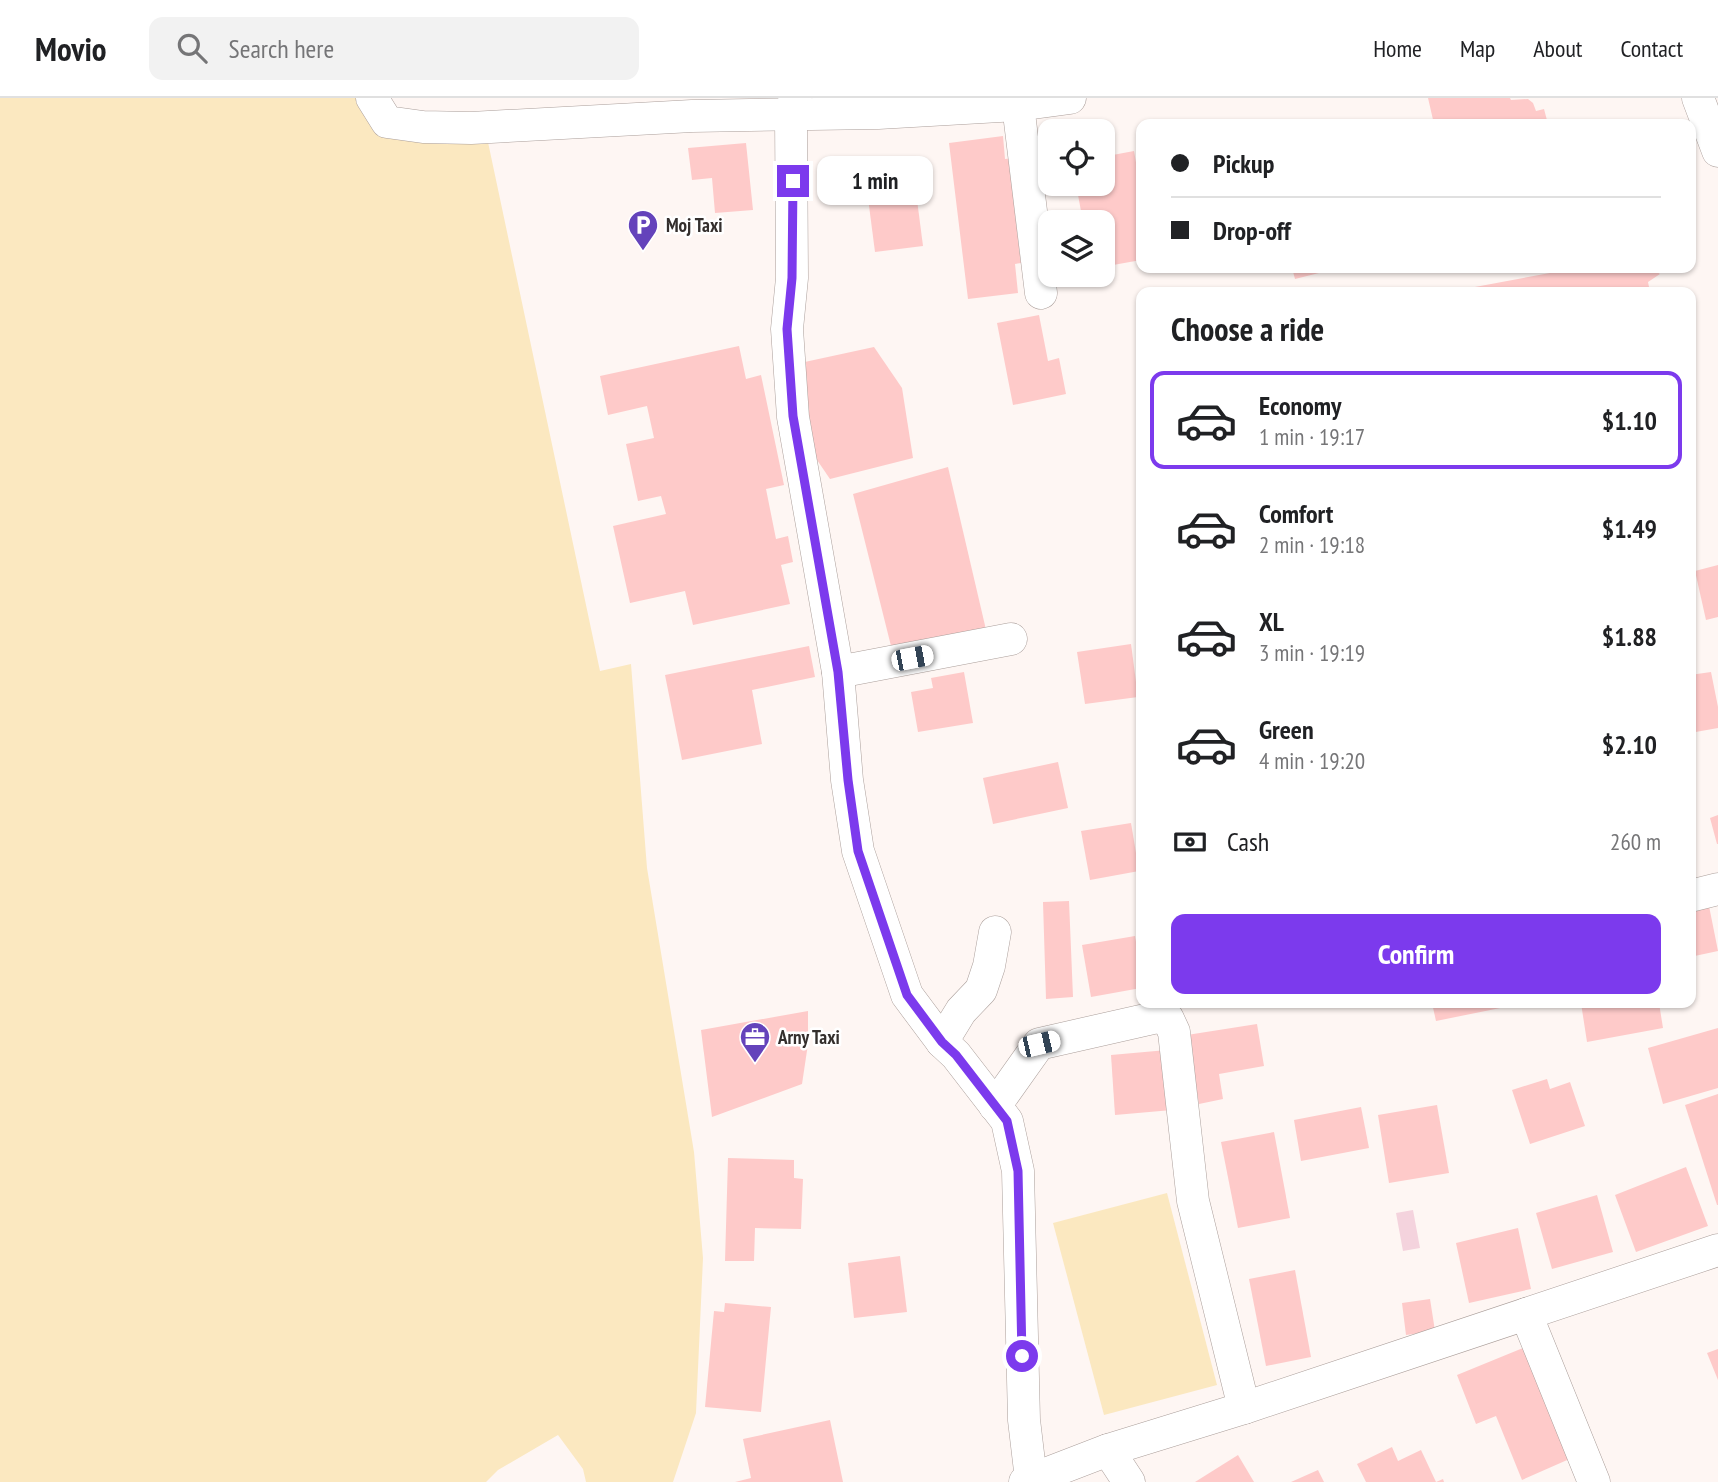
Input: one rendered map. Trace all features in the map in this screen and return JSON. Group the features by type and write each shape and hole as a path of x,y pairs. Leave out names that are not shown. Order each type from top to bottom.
{"street":[{"path":"372,98 387,122 423,127 471,128 691,107 793,105 827,115 1018,105 1070,98"},
{"path":"1698,98 1718,151"},
{"path":"793,105 792,278 787,329 793,416 838,672 858,851 907,995 1007,1121 1018,1171 1028,1481 1108,1450 1244,1408 1718,1250"},
{"path":"1018,105 1041,293"},
{"path":"838,672 1011,639"},
{"path":"1696,894 1718,889"},
{"path":"942,1042 961,1011 981,990 989,966 995,932"},
{"path":"995,1106 1039,1044 1158,1017 1168,1019 1174,1032 1193,1201 1244,1408"},
{"path":"1526,1314 1594,1482"},
{"path":"1108,1450 1129,1482"}],"shaded area":[{"path":"0,98 372,98 387,122 485,128 600,671 631,664 647,868 694,1152 703,1258 696,1413 673,1482 586,1482 583,1469 558,1435 498,1470 486,1482 0,1482"},
{"path":"1167,1193 1217,1385 1104,1415 1053,1223"},
{"path":"1413,1210 1420,1248 1403,1251 1396,1213"}],"building":[{"path":"1428,98 1528,99 1536,111 1544,109 1547,119 1433,119"},
{"path":"1003,136 1005,159 1014,158 1018,193 1013,194 1021,263 1015,264 1018,293 968,299 949,143"},
{"path":"746,143 753,210 715,213 712,178 692,180 688,148"},
{"path":"1134,151 1136,261 1115,265 1115,210 1081,210 1078,196 1115,196 1115,155"},
{"path":"916,192 923,246 875,252 868,198"},
{"path":"1293,273 1319,273 1295,279"},
{"path":"1550,273 1660,274 1648,282 1649,287 1475,287"},
{"path":"1039,315 1048,361 1059,358 1066,394 1013,405 997,323"},
{"path":"739,346 746,379 761,375 784,485 766,489 776,539 788,536 793,562 781,565 790,604 693,625 685,591 630,603 613,526 666,514 661,496 638,501 626,444 654,438 647,406 608,415 600,376"},
{"path":"874,347 902,388 913,458 830,479 815,457 800,363"},
{"path":"948,467 987,634 894,658 853,494"},
{"path":"1718,565 1718,617 1706,620 1696,571"},
{"path":"1131,644 1136,697 1085,704 1077,652"},
{"path":"809,646 815,677 752,690 762,744 682,760 665,675"},
{"path":"964,672 973,723 918,732 911,692 933,688 931,678"},
{"path":"1711,672 1718,707 1718,728 1696,732 1696,674"},
{"path":"1058,762 1068,808 993,824 983,778"},
{"path":"1718,815 1718,844 1717,844 1710,818"},
{"path":"1131,823 1136,872 1090,880 1081,831"},
{"path":"1707,896 1718,951 1696,956 1696,898"},
{"path":"1069,901 1073,997 1046,999 1043,902"},
{"path":"1135,936 1136,989 1091,997 1082,945"},
{"path":"1433,1008 1500,1008 1436,1021"},
{"path":"1582,1008 1660,1008 1663,1028 1587,1042"},
{"name":"Arny Taxi","path":"808,1011 808,1044 802,1084 712,1117 701,1030"},
{"path":"1257,1024 1264,1066 1219,1074 1223,1099 1199,1104 1187,1035"},
{"path":"1718,1028 1718,1088 1663,1104 1648,1048"},
{"path":"1167,1050 1172,1110 1115,1115 1111,1055"},
{"path":"1547,1079 1550,1089 1570,1082 1585,1126 1530,1144 1512,1090"},
{"path":"1718,1094 1718,1205 1717,1205 1685,1105"},
{"path":"1437,1105 1449,1173 1389,1183 1378,1115"},
{"path":"1361,1107 1369,1148 1301,1161 1294,1120"},
{"path":"1274,1132 1290,1218 1238,1228 1221,1142"},
{"path":"728,1158 794,1160 794,1178 803,1179 801,1229 755,1228 754,1261 725,1261"},
{"path":"1686,1167 1708,1226 1636,1252 1615,1195"},
{"path":"1597,1195 1613,1252 1552,1269 1536,1213"},
{"path":"1518,1228 1531,1289 1469,1303 1456,1243"},
{"path":"900,1256 907,1312 854,1318 848,1263"},
{"path":"1295,1270 1311,1357 1266,1366 1249,1279"},
{"path":"1430,1299 1435,1331 1406,1335 1402,1303"},
{"path":"725,1303 771,1307 761,1412 705,1407 714,1311 724,1312"},
{"path":"1528,1346 1574,1457 1522,1480 1496,1416 1476,1424 1457,1375"},
{"path":"1718,1349 1718,1380 1707,1353"},
{"path":"830,1420 843,1482 735,1482 751,1478 743,1439"},
{"path":"1392,1447 1398,1461 1421,1450 1436,1482 1366,1482 1357,1464"},
{"path":"1238,1455 1254,1482 1195,1482"},
{"path":"1318,1470 1324,1482 1291,1482"}],"place":[{"name":"Moj Taxi","path":"643,252"},
{"name":"Arny Taxi","path":"755,1064"}],"route":[{"path":"793,181 792,278 787,329 793,416 838,672 858,851 907,995 1007,1121 1018,1171 1022,1356"}]}
